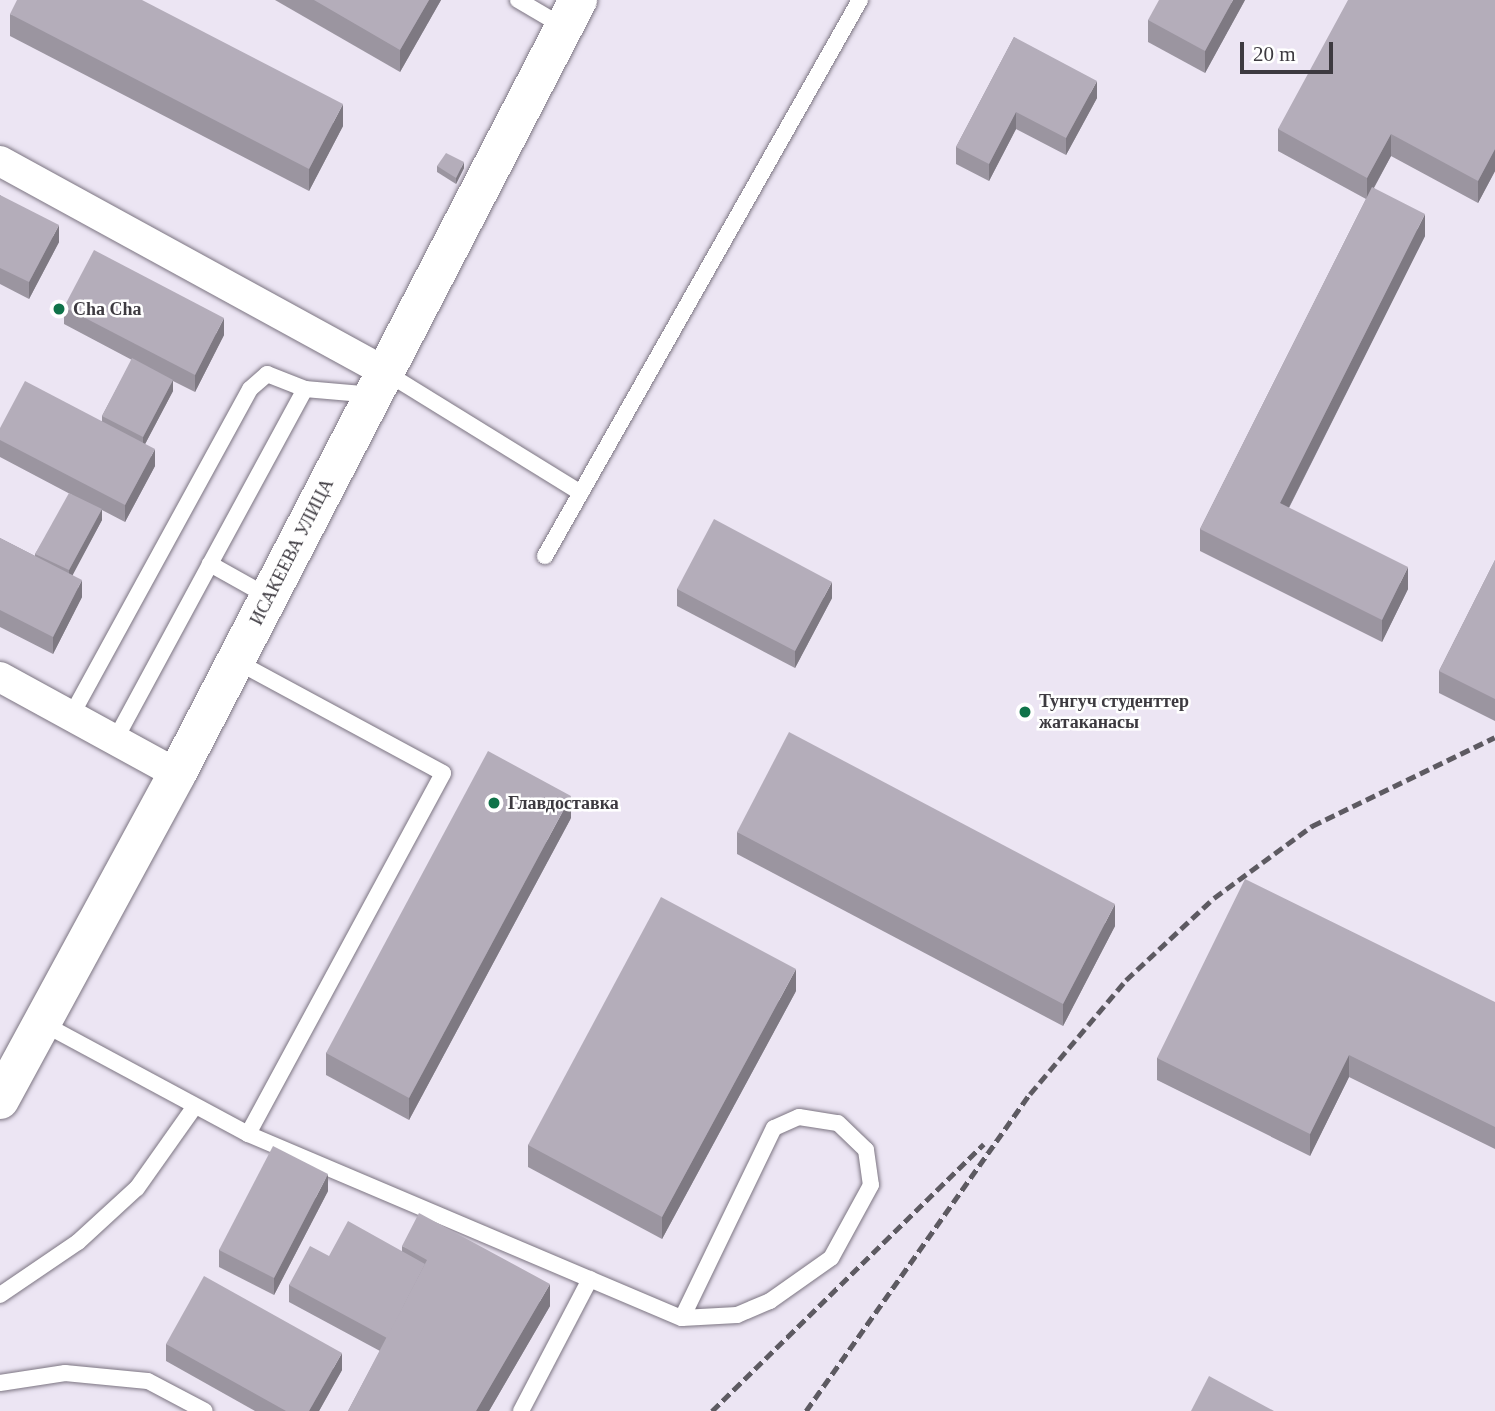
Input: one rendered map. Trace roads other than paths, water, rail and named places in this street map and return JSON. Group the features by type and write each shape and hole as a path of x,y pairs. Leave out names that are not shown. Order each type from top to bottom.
{"street":[{"name":"ИСАКЕЕВА УЛИЦА","path":"0,1100 177,774 571,14"},
{"path":"0,161 379,384"},
{"path":"0,677 177,774"}],"lane":[{"path":"518,0 571,14"},
{"path":"545,556 860,0"},
{"path":"71,716 250,389 267,374 304,389 379,384 581,493"},
{"path":"115,740 304,389"},
{"path":"210,564 268,597"},
{"path":"236,661 443,773 248,1134"},
{"path":"42,1023 248,1134 682,1318 737,1315 770,1301 831,1258 871,1185 866,1150 838,1123 799,1116 774,1128 682,1318"},
{"path":"0,1295 78,1242 137,1188 195,1105"},
{"path":"521,1411 590,1279"},
{"path":"0,1383 65,1373 148,1381 205,1411"}],"railway":[{"path":"806,1411 1030,1094 1126,980 1214,898 1312,826 1495,737"},
{"path":"712,1411 984,1144"}],"place":[{"name":"Cha Cha","path":"59,309"},
{"name":"Тунгуч студенттер жатаканасы","path":"1025,712"},
{"name":"Главдоставка","path":"494,803"}]}
